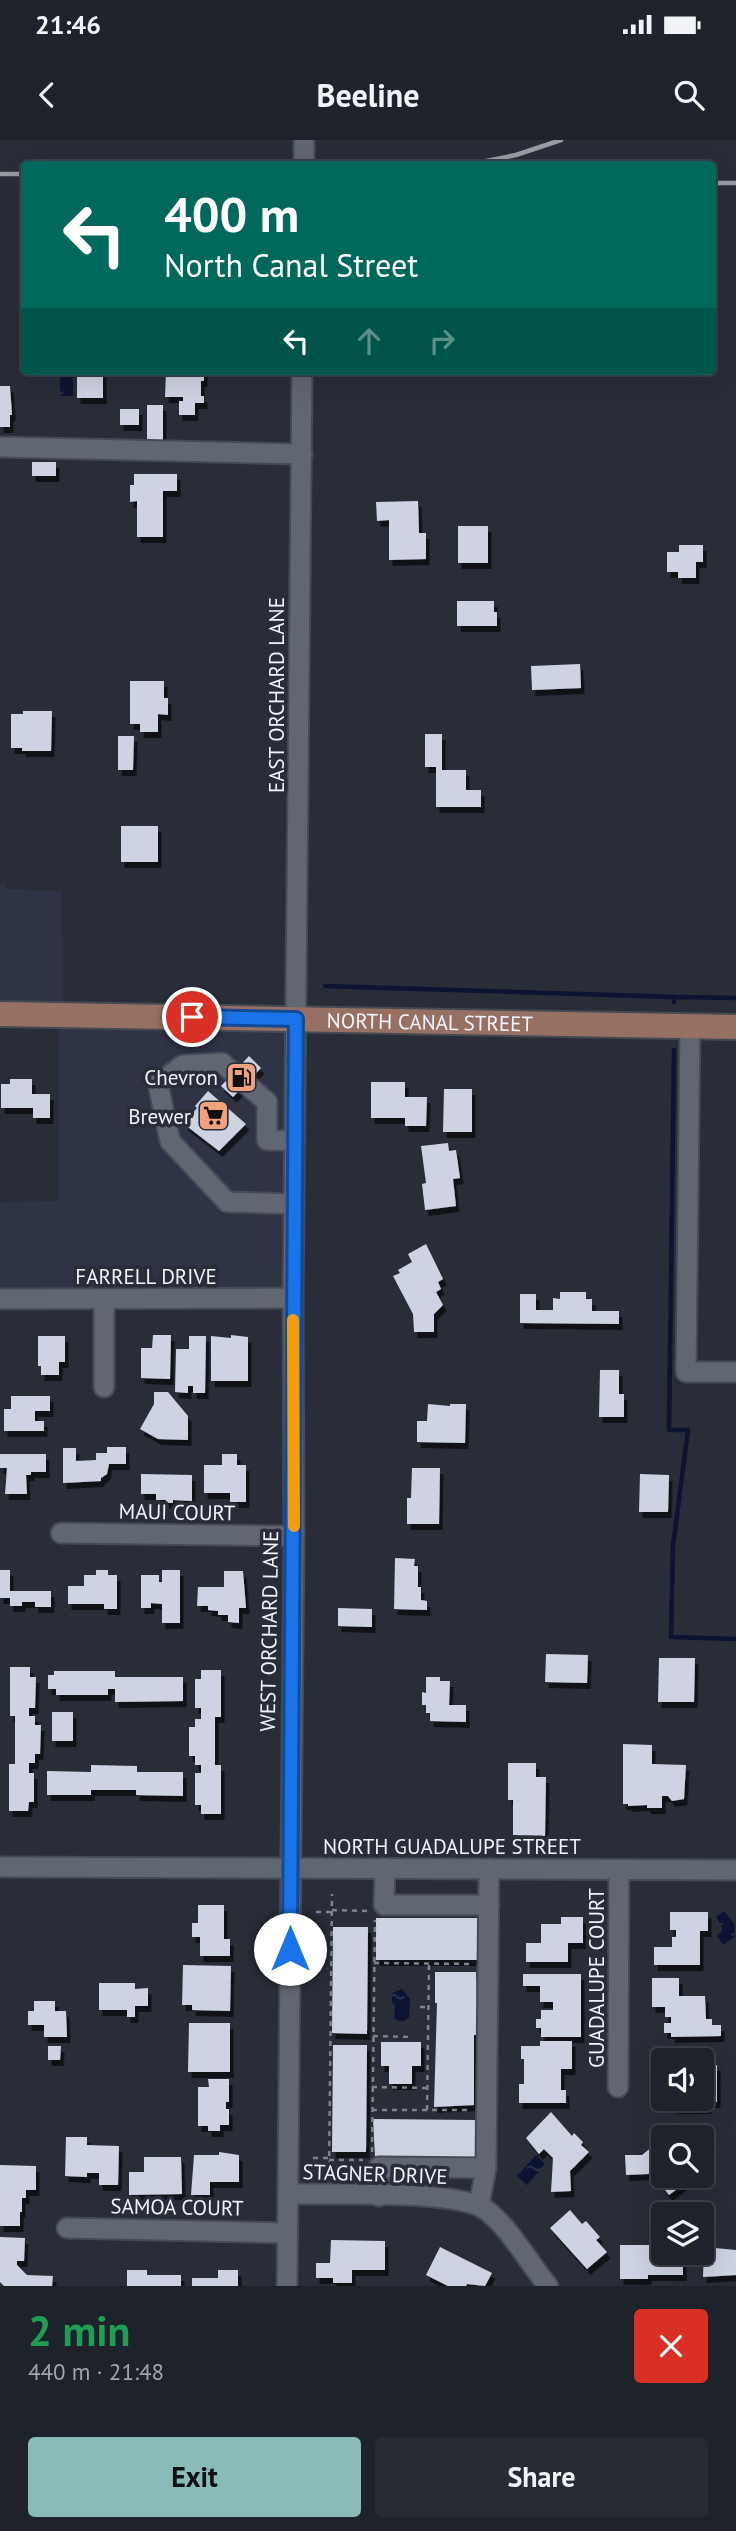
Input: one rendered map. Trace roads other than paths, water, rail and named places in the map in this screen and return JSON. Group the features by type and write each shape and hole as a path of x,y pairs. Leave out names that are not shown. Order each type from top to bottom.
{"main road":[{"name":"NORTH CANAL STREET","path":"0,1014 736,1027"}],"street":[{"path":"304,140 304,161"},
{"name":"EAST ORCHARD LANE","path":"296,1019 302,375"},
{"path":"0,447 302,454"},
{"name":"WEST ORCHARD LANE","path":"287,2286 296,1019"},
{"path":"690,1026 686,1372 736,1373"},
{"path":"294,1204 227,1202 170,1141 158,1084 183,1065 222,1063 267,1102 267,1140 295,1141"},
{"name":"FARRELL DRIVE","path":"0,1299 293,1298"},
{"path":"104,1300 104,1387"},
{"name":"MAUI COURT","path":"61,1534 294,1536"},
{"name":"NORTH GUADALUPE STREET","path":"0,1867 736,1870"},
{"path":"385,1868 384,1905 489,1905"},
{"path":"479,2206 486,2168 489,1869"},
{"name":"GUADALUPE COURT","path":"618,2087 619,1870"},
{"path":"379,2196 379,2167 486,2168"},
{"name":"STAGNER DRIVE","path":"288,2194 444,2198 479,2206 497,2220 548,2286"},
{"name":"SAMOA COURT","path":"67,2228 286,2232"}],"water":[{"path":"60,375 73,375 73,396 60,396"},
{"path":"724,1911 734,1924 735,1937 723,1945 717,1936 722,1931 716,1917"},
{"path":"402,1989 410,1999 409,2017 401,2024 394,2019 392,1993"},
{"path":"536,2155 545,2164 527,2185 517,2176"}],"waterway":[{"path":"325,986 674,997"},
{"path":"674,1002 674,997 736,998"},
{"path":"674,1050 669,1430 688,1430 673,1546 671,1637 736,1639"}],"railway":[{"path":"486,161 516,155 561,140"},
{"path":"0,174 21,174"},
{"path":"716,183 736,183"}],"place":[{"name":"Chevron","path":"241,1077"},
{"name":"Brewer","path":"214,1116"}]}
